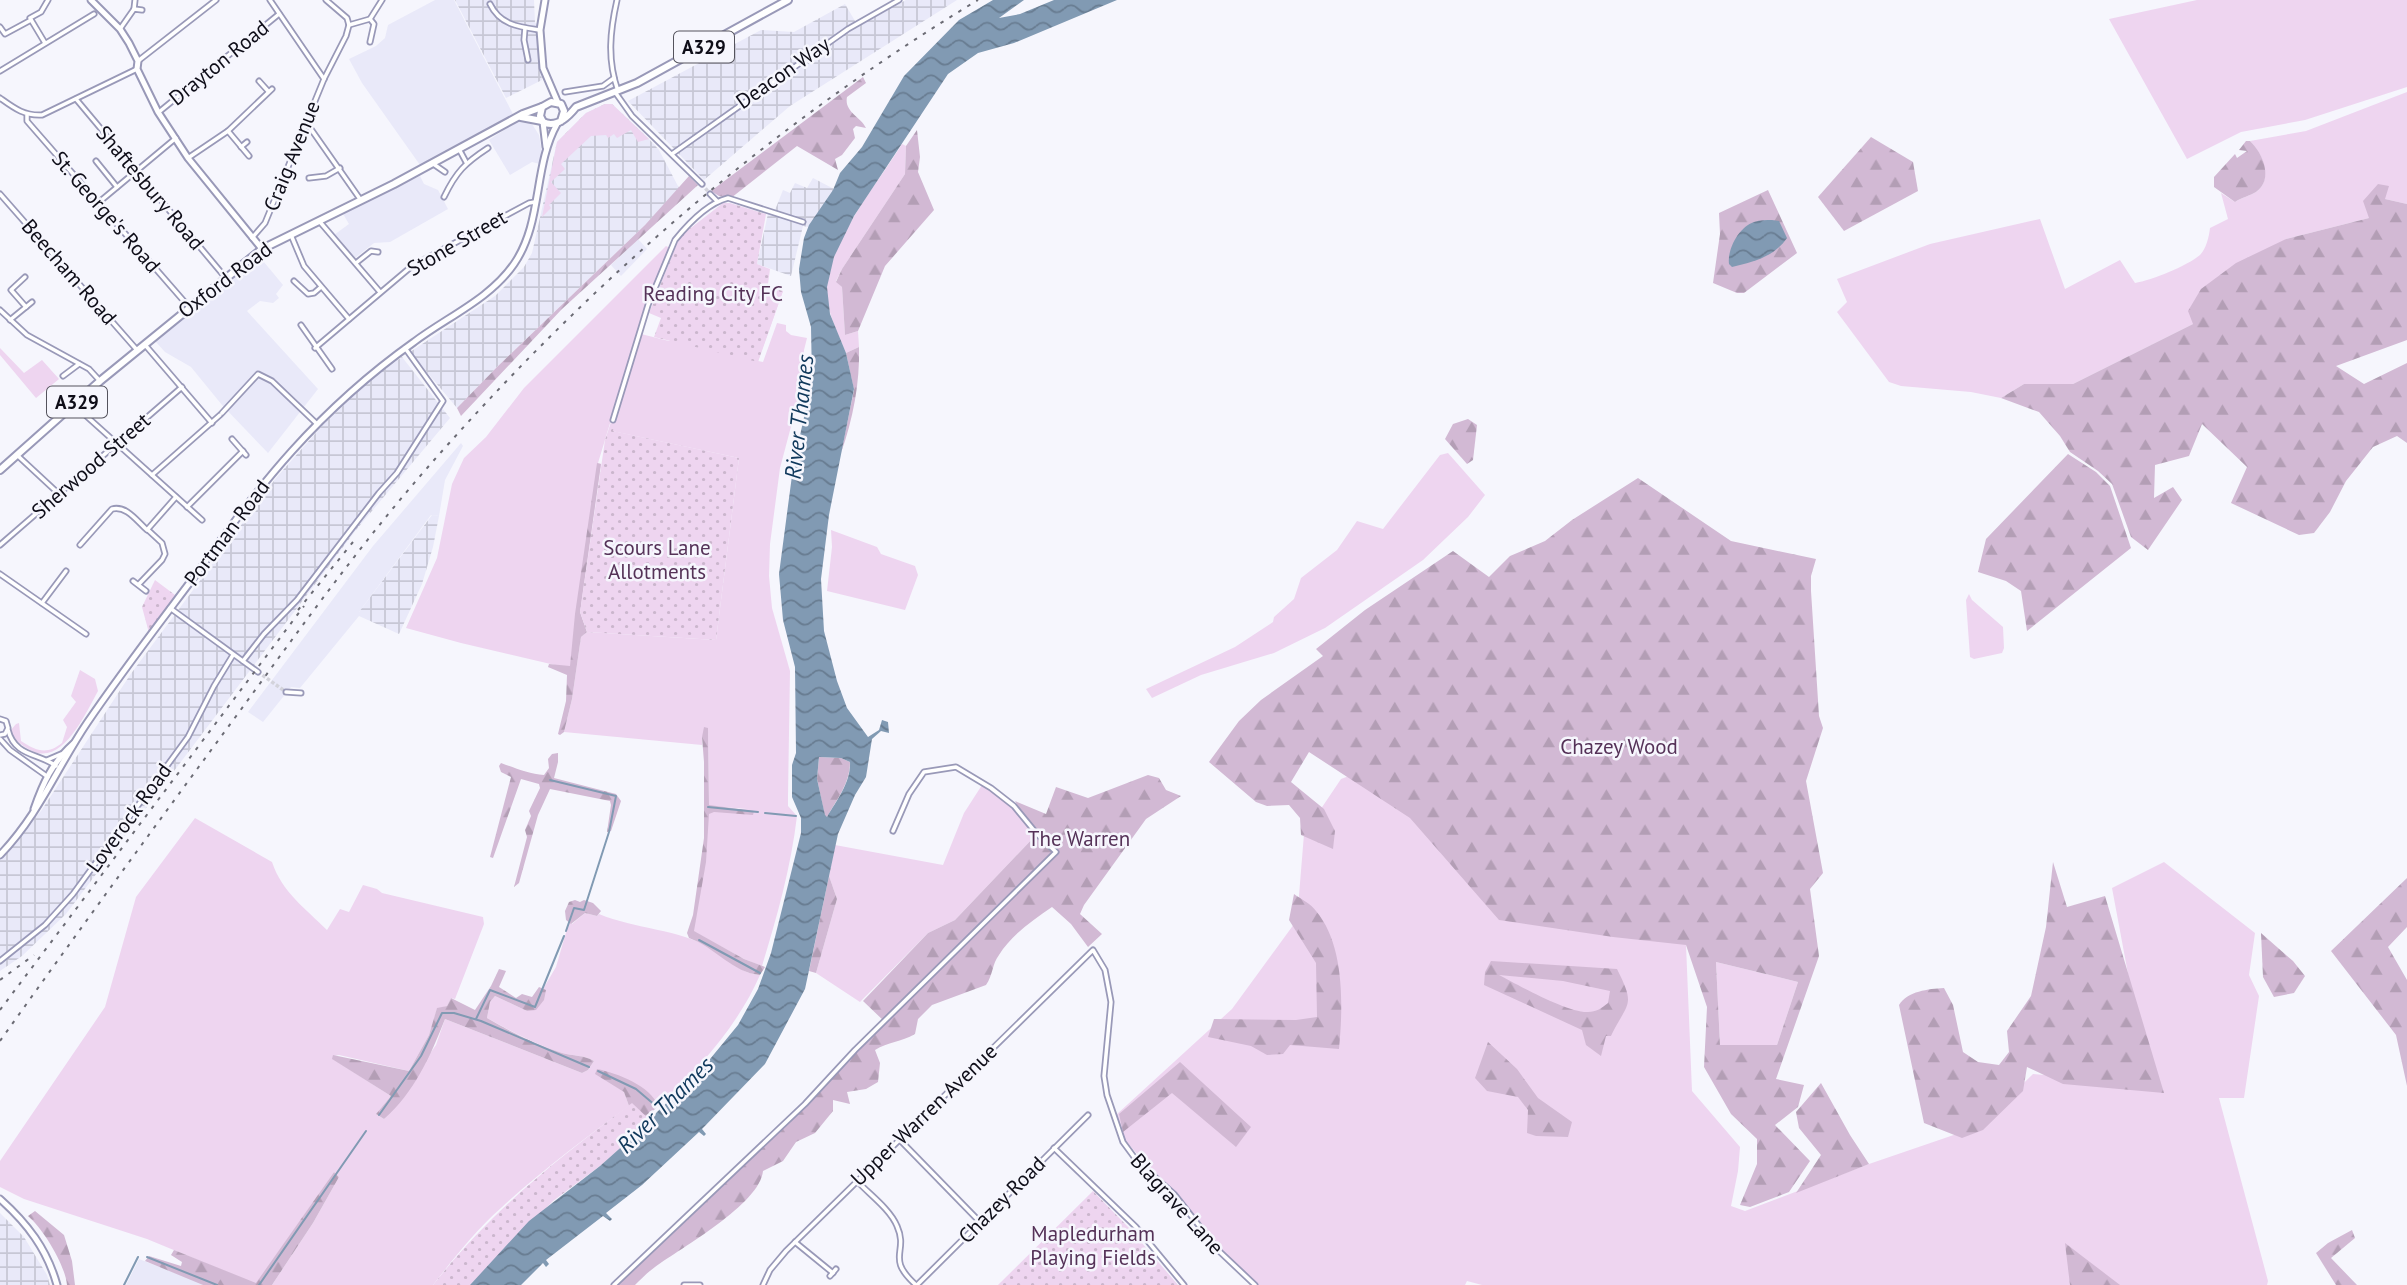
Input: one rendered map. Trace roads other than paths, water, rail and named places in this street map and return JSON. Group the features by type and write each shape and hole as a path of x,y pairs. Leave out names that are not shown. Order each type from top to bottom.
{"main road":[{"name":"A329","path":"559,122 576,107 637,83 789,0"},
{"path":"519,117 552,125 559,122 564,111 559,103"},
{"path":"542,122 543,105 559,103 576,107"},
{"name":"Oxford Road","path":"0,470 100,381 261,249 543,105"}],"street":[{"path":"0,27 5,34 31,20 30,18 41,12 48,0"},
{"path":"91,0 120,29 138,61 137,69 158,112 188,158 261,249"},
{"path":"120,29 134,9 135,0"},
{"path":"138,61 216,0"},
{"path":"270,0 324,79"},
{"path":"326,0 347,18 349,25 370,19 382,0"},
{"path":"545,0 540,30 543,68 559,103"},
{"path":"617,0 610,42 617,92 632,116 702,184"},
{"name":"Deacon Way","path":"672,154 848,29 900,0"},
{"path":"490,4 498,18 525,28 540,30"},
{"path":"134,9 142,10"},
{"path":"0,71 94,14"},
{"name":"Drayton Road","path":"158,112 279,14"},
{"path":"370,19 374,24 370,42"},
{"path":"31,20 45,43"},
{"name":"Craig Avenue","path":"252,239 265,223 349,25"},
{"path":"525,28 524,40 528,60"},
{"path":"0,98 15,110 27,115 42,115 137,69"},
{"path":"318,69 328,71"},
{"path":"565,92 603,86 614,78"},
{"path":"188,158 228,131 270,90 259,81"},
{"path":"543,105 549,97 549,84"},
{"name":"Shaftesbury Road","path":"76,99 225,278"},
{"name":"St. George's Road","path":"27,115 27,121 189,307"},
{"path":"306,122 360,199"},
{"path":"542,122 546,147"},
{"path":"546,147 559,122"},
{"path":"228,131 249,156"},
{"path":"99,203 176,138"},
{"path":"241,147 247,142"},
{"name":"Portman Road","path":"0,855 32,815 75,742 170,608 260,488 348,395 405,348 481,298 516,262 528,238 546,147"},
{"path":"444,197 466,162 488,148"},
{"path":"459,149 466,162"},
{"path":"96,161 117,187"},
{"path":"432,163 445,172"},
{"path":"313,175 326,176 340,168"},
{"name":"Beecham Road","path":"0,194 137,350"},
{"path":"710,194 717,201"},
{"path":"613,420 648,305 676,240 717,201 728,198 803,222"},
{"name":"Stone Street","path":"315,348 412,266 530,203 537,202"},
{"path":"318,220 380,292"},
{"path":"290,233 304,266 349,319"},
{"path":"356,264 371,251 379,252"},
{"path":"25,277 10,290 26,307"},
{"path":"295,281 307,294 314,293 321,287"},
{"path":"10,320 32,302"},
{"path":"0,310 48,348 89,369 100,381"},
{"path":"301,325 332,369"},
{"path":"145,344 212,423"},
{"path":"243,661 264,634 297,600 379,493 397,474 443,401 405,348"},
{"path":"63,376 79,364"},
{"path":"152,475 212,423 258,374 272,381 317,425"},
{"name":"Sherwood Street","path":"0,545 182,387"},
{"path":"74,405 202,520"},
{"path":"187,507 244,453 232,439"},
{"path":"18,455 59,494"},
{"path":"147,530 176,497"},
{"path":"89,546 82,543 112,509 124,509 162,543 164,557 139,584"},
{"path":"42,604 66,571"},
{"path":"0,575 86,634"},
{"path":"133,581 146,591"},
{"path":"170,608 258,672"},
{"name":"Loverock Road","path":"0,961 45,925 73,894 188,737 233,654"},
{"path":"286,692 301,693"},
{"path":"0,719 7,723 10,738 25,752 54,764 58,773 47,776 37,771 0,737 8,730"},
{"name":"Portman Road","path":"32,815 42,783 62,754 75,742"},
{"path":"47,760 62,754"},
{"path":"614,1285 805,1104 855,1050 1056,852 1014,806 991,788 956,767 925,772 909,794 893,831"},
{"path":"37,771 42,783"},
{"name":"Upper Warren Avenue","path":"763,1285 778,1260 795,1242 1093,950"},
{"name":"Blagrave Lane","path":"1093,950 1105,970 1111,1002 1104,1076 1107,1095 1123,1142 1138,1161 1174,1194 1219,1251 1255,1285"},
{"name":"Chazey Road","path":"917,1285 1088,1115"},
{"path":"899,1139 980,1222"},
{"path":"1054,1148 1136,1227 1184,1285"},
{"path":"857,1181 897,1224 900,1234 900,1267 917,1285"},
{"path":"0,1199 35,1236 45,1252 57,1285"},
{"path":"795,1242 833,1273"},
{"path":"684,1285 700,1285"}],"water":[{"name":"River Thames","path":"993,0 1024,0 999,18 1020,14 1054,0 1117,0 1014,43 978,53 948,74 854,216 834,257 827,287 830,314 846,353 854,389 829,515 821,579 824,631 847,708 868,737 879,730 882,720 888,722 889,733 881,731 872,739 866,777 838,834 805,989 765,1064 702,1129 706,1134 704,1136 699,1132 642,1185 606,1213 612,1219 610,1221 603,1216 546,1260 549,1264 546,1267 543,1263 521,1285 470,1285 529,1221 600,1166 701,1070 738,1025 758,989 771,953 801,833 801,818 792,797 792,765 796,753 795,667 783,620 779,574 793,468 812,380 811,327 801,292 799,269 804,238 809,225 833,190 840,173 862,147 904,76 959,20","holes":["819,757 841,758 850,762 850,769 843,791 827,817 817,779"]},
{"path":"1779,221 1787,238 1782,244 1762,258 1732,267 1729,264 1730,252 1743,229 1754,222"}],"waterway":[{"path":"550,780 616,796 609,832 584,910 574,908 566,931"},
{"path":"708,807 758,812"},
{"path":"765,813 796,816"},
{"path":"476,1019 490,990 535,1007 564,936"},
{"path":"699,940 760,973"},
{"path":"379,1115 421,1056 442,1013 454,1013 481,1021 589,1067"},
{"name":"River Thames","path":"598,1071 636,1089 656,1106"},
{"path":"259,1285 366,1131"},
{"path":"124,1285 138,1257"},
{"path":"147,1257 217,1285"}],"tunnel":[{"path":"702,184 710,194"},
{"path":"258,672 286,692"}],"railway":[{"path":"0,1041 328,591 402,497 489,400 617,272 685,212 827,100 901,48 978,0"},
{"path":"298,610 353,542"},
{"path":"0,1010 304,606"},
{"path":"0,980 34,955"}],"park label":[{"name":"Reading City FC","path":"713,294"},
{"name":"Scours Lane Allotments","path":"657,560"},
{"name":"Chazey Wood","path":"1619,747"},
{"name":"The Warren","path":"1079,839"},
{"name":"Mapledurham Playing Fields","path":"1093,1246"}]}
